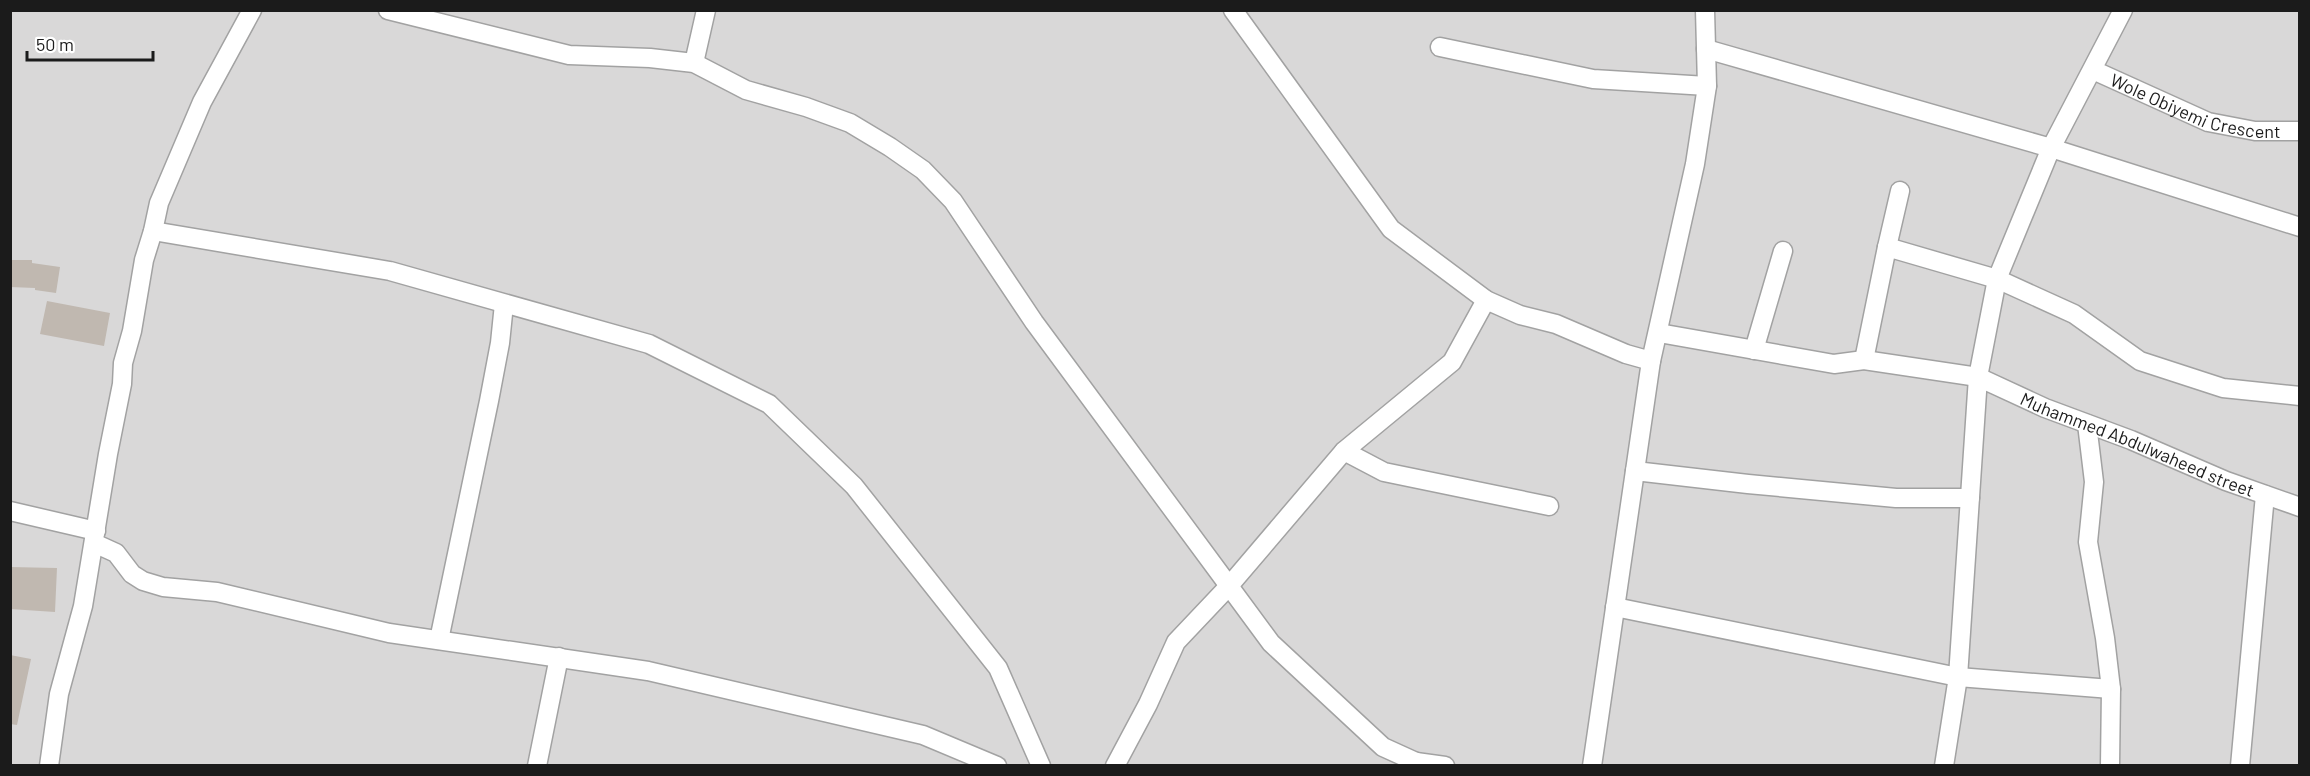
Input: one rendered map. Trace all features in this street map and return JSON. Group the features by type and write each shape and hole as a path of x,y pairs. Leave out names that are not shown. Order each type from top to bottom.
{"street":[{"path":"49,765 59,694 83,606 122,384 123,363 132,331 144,260 159,203 202,102 252,10"},
{"path":"388,10 569,55 650,58 694,63 746,90 806,107 850,123 923,170 953,201 1034,322 1271,643 1383,747 1414,764 1445,765"},
{"path":"694,63 706,10"},
{"path":"1233,10 1391,229 1486,300 1520,315 1556,324 1626,354 1651,361"},
{"path":"1592,765 1651,361 1695,164 1707,86 1705,10"},
{"path":"1944,765 1958,677 1978,377 1997,279 2050,148 2123,10"},
{"path":"1440,47 1593,79 1707,86"},
{"path":"1706,49 2050,148 2300,227"},
{"name":"Wole Obiyemi Crescent","path":"2093,70 2208,122 2255,131 2300,131"},
{"path":"1864,360 1900,191"},
{"path":"153,231 390,271 649,344 769,404 854,486 998,668 1041,765"},
{"path":"1887,247 1997,279 2074,314 2140,361 2223,388 2300,396"},
{"path":"1754,350 1783,251"},
{"path":"1115,765 1148,704 1176,642 1229,586 1344,451 1452,362 1486,300"},
{"path":"439,640 489,401 500,343 504,304"},
{"name":"Muhammed Abdulwaheed street","path":"1659,333 1834,364 1864,360 1978,377 2045,408 2131,440 2226,481 2300,507"},
{"path":"2087,424 2094,482 2088,542 2105,638 2111,688 2110,765"},
{"path":"1344,451 1384,472 1549,506"},
{"path":"1635,471 1896,498 1970,498"},
{"path":"2240,765 2265,495"},
{"path":"10,511 95,537 116,553 132,574 143,581 163,587 217,592 389,633 648,671 923,735 997,765"},
{"path":"1616,607 1958,677 2111,688"},
{"path":"537,765 559,657"}],"shaded area":[{"path":"11,11 2299,11 2299,765 11,765"}],"building":[{"path":"10,260 32,260 32,263 60,267 56,293 35,290 35,288 10,287"},
{"path":"47,301 110,313 104,346 40,334"},
{"path":"10,567 57,568 55,612 10,609"},
{"path":"10,655 31,659 17,725 10,724"}]}
